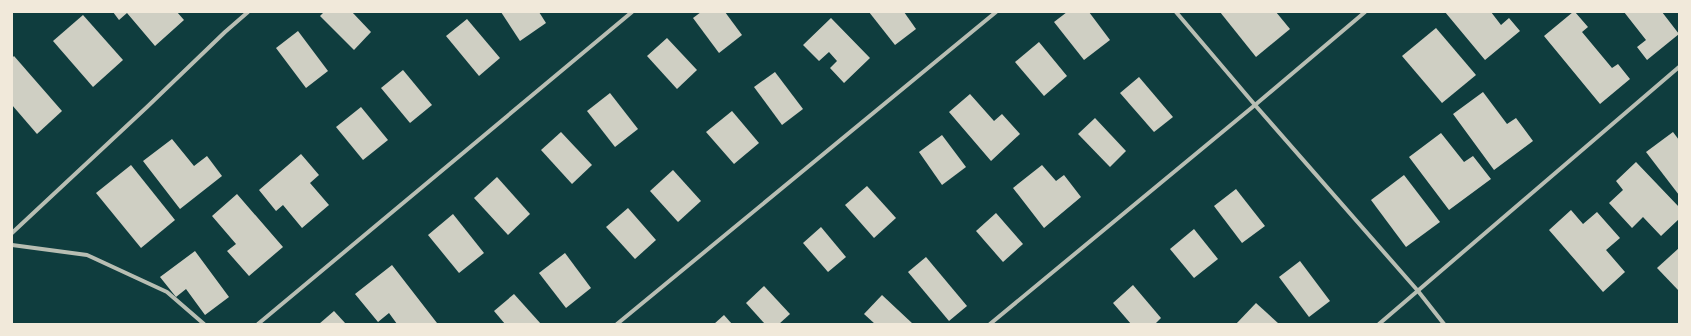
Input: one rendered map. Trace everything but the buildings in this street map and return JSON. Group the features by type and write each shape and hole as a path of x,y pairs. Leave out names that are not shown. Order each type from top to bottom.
{"street":[{"path":"12,232 248,12"},
{"path":"258,324 632,12"},
{"path":"617,324 996,12"},
{"path":"1176,12 1255,105 1418,291 1444,324"},
{"path":"990,324 1365,12"},
{"path":"1379,324 1679,67"},
{"path":"12,245 87,255 167,292 204,324"}]}
